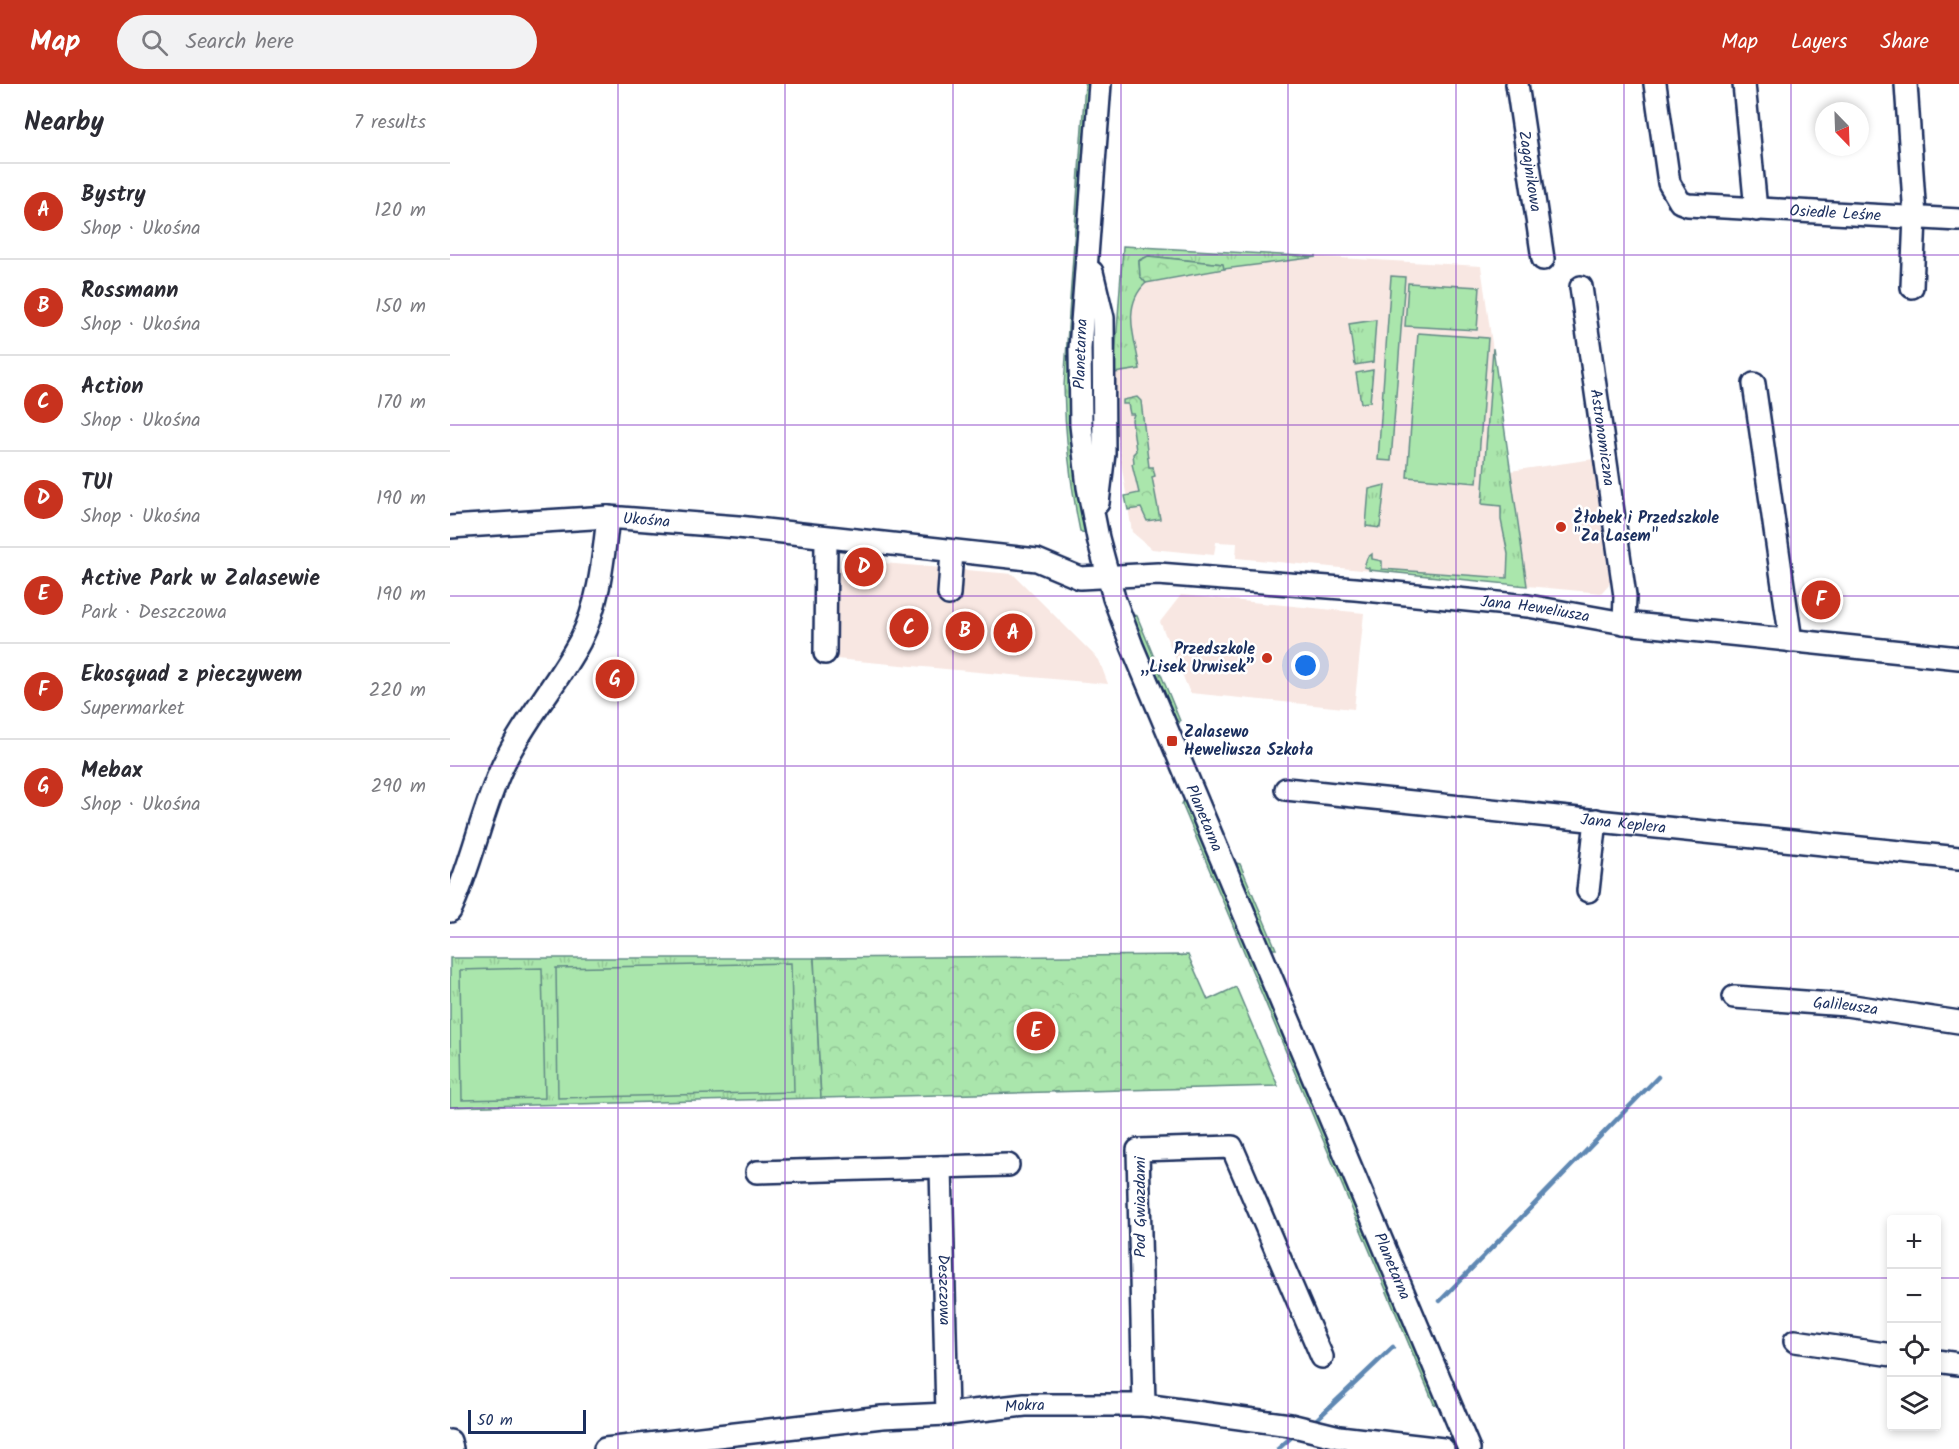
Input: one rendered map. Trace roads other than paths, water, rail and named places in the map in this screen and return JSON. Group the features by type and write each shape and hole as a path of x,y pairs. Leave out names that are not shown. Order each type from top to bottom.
{"street":[{"name":"Planetarna","path":"1100,84 1080,349 1080,407 1084,459 1095,525 1107,575 1132,646 1469,1449"},
{"name":"Zagajnikowa","path":"1517,84 1543,259"},
{"name":"Osiedle Leśne","path":"1655,84 1669,183 1675,198 1688,205 1959,220"},
{"path":"1744,84 1756,210"},
{"path":"1906,84 1915,217 1912,287"},
{"name":"Astronomiczna","path":"1581,286 1625,596 1624,623"},
{"path":"1754,384 1791,641"},
{"path":"450,527 608,517"},
{"name":"Ukośna","path":"450,911 502,767 524,726 572,655 589,621 603,566 608,517 738,527 826,539 1037,560 1080,578 1107,575"},
{"path":"825,653 826,539"},
{"path":"949,594 952,552"},
{"name":"Jana Heweliusza","path":"1107,575 1147,573 1202,576 1367,590 1528,606 1624,623 1959,658"},
{"name":"Jana Keplera","path":"1286,789 1959,858"},
{"path":"1588,891 1596,820"},
{"name":"Galileusza","path":"1734,997 1846,1005 1959,1022"},
{"name":"Pod Gwiazdami","path":"1144,1405 1138,1150 1232,1147 1322,1357"},
{"path":"758,1172 1008,1165"},
{"name":"Deszczowa","path":"940,1167 947,1414"},
{"path":"1795,1341 1887,1354"},
{"path":"1941,1362 1959,1364"},
{"name":"Mokra","path":"605,1449 882,1418 947,1414 1025,1405 1144,1405 1290,1425 1338,1443 1443,1449"},
{"path":"450,1441 452,1449"}],"waterway":[{"path":"1440,1301 1658,1077"},
{"path":"1314,1422 1393,1347"},
{"path":"1278,1449 1295,1434"}],"place":[{"name":"Żłobek i Przedszkole \"Za Lasem\"","path":"1561,527"},
{"name":"TUI","path":"864,567"},
{"name":"Ekosquad z pieczywem","path":"1821,600"},
{"name":"Action","path":"909,628"},
{"name":"Rossmann","path":"965,631"},
{"name":"Bystry","path":"1013,633"},
{"name":"Przedszkole „Lisek Urwisek”","path":"1267,658"},
{"name":"Mebax","path":"615,679"},
{"name":"Zalasewo Heweliusza Szkoła","path":"1172,741"},
{"name":"Active Park w Zalasewie","path":"1036,1031"}]}
